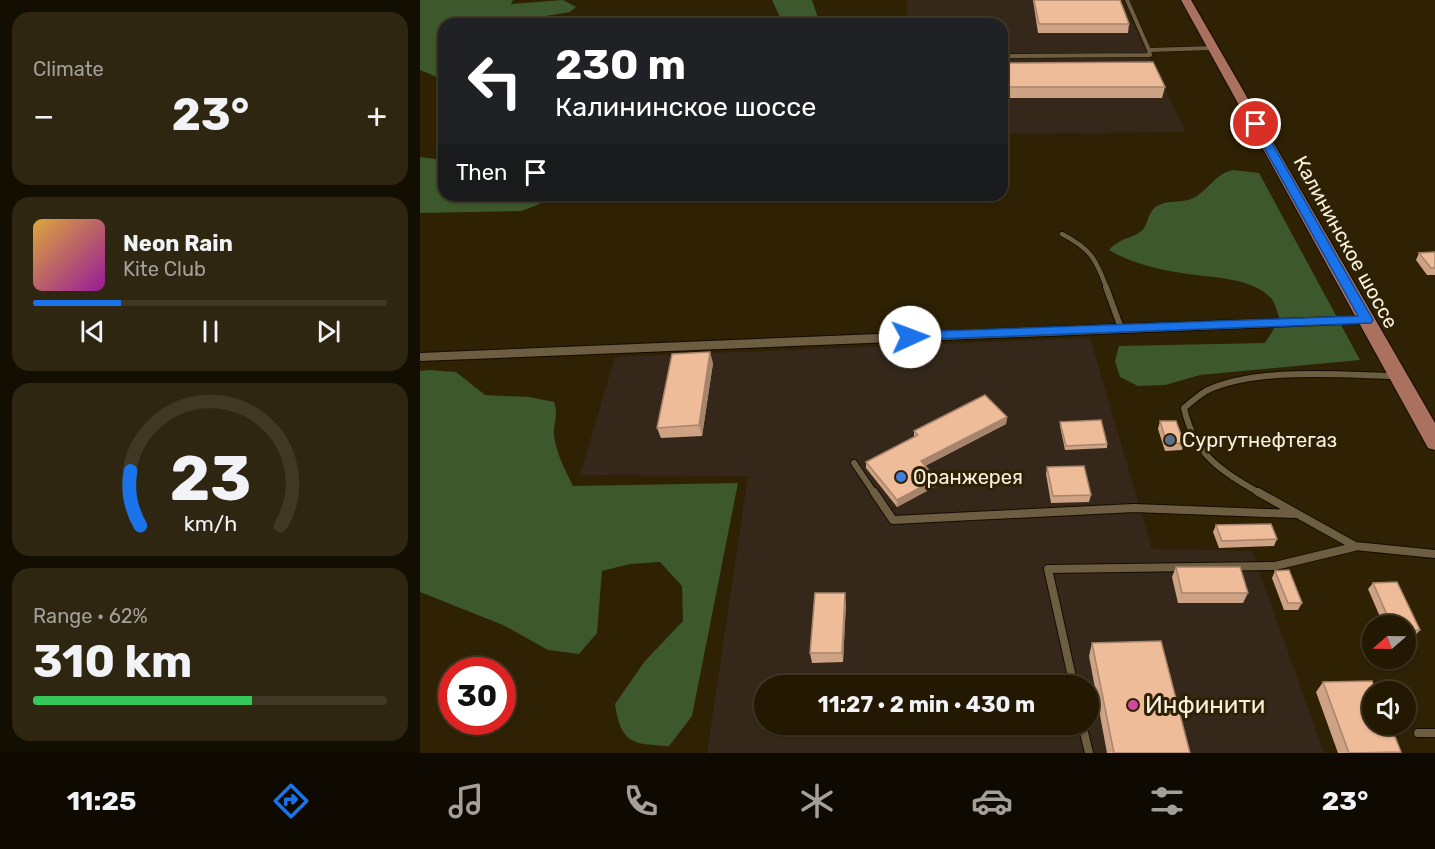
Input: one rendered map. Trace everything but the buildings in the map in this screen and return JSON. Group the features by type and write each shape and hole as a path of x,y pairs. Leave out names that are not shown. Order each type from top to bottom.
{"main road":[{"name":"Калининское шоссе","path":"1186,0 1435,442"}],"street":[{"path":"420,357 1366,320"}],"lane":[{"path":"1008,56 1150,55 1127,0"},
{"path":"1149,50 1213,48"},
{"path":"1062,234 1077,242 1096,260 1121,328"},
{"path":"1355,546 1230,476 1203,453 1189,430 1184,408 1207,391 1245,381 1273,377 1398,376"},
{"path":"854,463 894,520 1134,508 1296,514"},
{"path":"1072,675 1048,569 1275,566 1355,546 1435,554"},
{"path":"1418,733 1435,733"},
{"path":"1085,735 1089,753"}],"shaded area":[{"path":"907,0 1121,0 1186,132 1008,134 1008,18 907,18"},
{"path":"1090,338 1152,549 1252,551 1324,753 707,753 748,476 580,475 615,357"}],"green space":[{"path":"420,0 513,0 511,4 563,0 576,7 570,12 534,18 438,18 438,78 420,70"},
{"path":"772,0 812,0 817,15 817,18 780,18"},
{"path":"420,157 438,159 438,201 542,201 521,211 420,213"},
{"path":"1233,170 1259,173 1360,360 1200,375 1165,385 1138,386 1120,377 1115,361 1119,346 1265,343 1280,319 1271,298 1253,286 1137,263 1109,250 1118,242 1141,232 1156,207 1163,203 1191,199 1221,175"},
{"path":"420,371 456,372 485,395 529,397 554,402 555,442 573,486 738,483 692,716 669,746 646,744 630,739 621,727 615,704 645,661 683,621 682,586 660,562 630,564 602,571 597,633 579,654 548,650 503,625 420,592"}],"place":[{"name":"Сургутнефтегаз","path":"1170,440"},
{"name":"Оранжерея","path":"901,477"},
{"name":"Инфинити","path":"1133,705"}],"route":[{"path":"910,337 1366,320 1256,124"}]}
